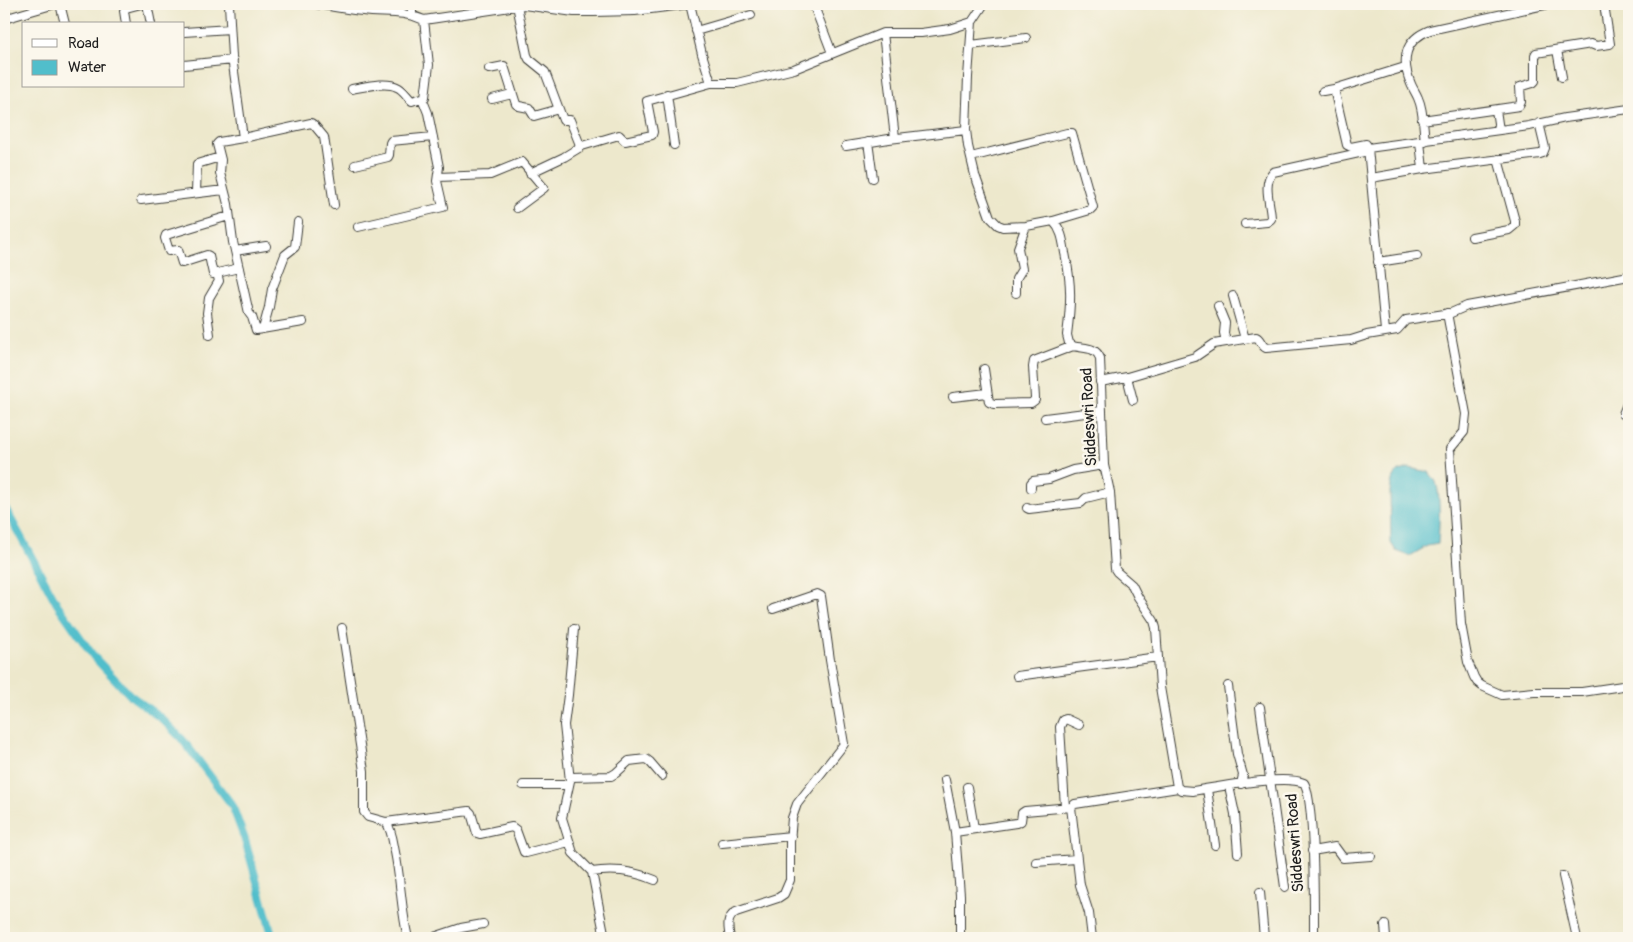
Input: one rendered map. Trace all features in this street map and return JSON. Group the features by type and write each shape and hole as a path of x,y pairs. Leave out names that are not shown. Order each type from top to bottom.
{"street":[{"path":"23,4 25,12"},
{"path":"4,19 56,4"},
{"path":"60,4 64,22"},
{"path":"126,22 125,9 141,4"},
{"path":"147,4 151,22"},
{"path":"229,4 233,60 243,138"},
{"path":"316,4 363,12 412,14 424,20 517,5 605,8 690,4 711,83"},
{"path":"412,4 412,14"},
{"path":"970,157 1067,133 1072,134 1093,206 1090,210 1053,221 1026,226 1003,227 994,223 975,175 970,157 966,130 972,22 984,4"},
{"path":"1423,169 1422,120 1418,98 1410,84 1405,67 1407,49 1417,36 1430,30 1549,4"},
{"path":"1422,120 1519,106 1521,102 1520,87 1535,81 1535,54 1590,44 1596,46 1610,44 1604,4"},
{"path":"517,5 529,59 545,72 563,120 570,120 582,146"},
{"path":"814,6 832,54"},
{"path":"696,31 751,14"},
{"path":"352,89 372,85 394,86 399,88 412,101 422,98 426,94 429,65 424,20"},
{"path":"530,172 564,157 582,146 619,135 625,141 652,135 654,132 647,101 667,94 711,83 737,83 794,69 883,34 922,33 950,29 972,22"},
{"path":"185,32 230,29"},
{"path":"883,34 895,138"},
{"path":"971,45 1026,38"},
{"path":"1557,50 1562,77"},
{"path":"185,65 233,60"},
{"path":"489,68 504,66 516,104 529,108 534,116 559,109"},
{"path":"1323,91 1405,67"},
{"path":"1334,89 1347,146 1366,144 1368,149 1385,332"},
{"path":"492,99 512,94"},
{"path":"667,94 674,145"},
{"path":"358,227 443,207 437,181 439,167 428,113 422,98"},
{"path":"1245,224 1267,222 1271,219 1267,183 1273,172 1368,149 1629,109"},
{"path":"1496,110 1499,130"},
{"path":"302,322 254,329 235,251 220,174 218,143 313,124 324,137 334,205"},
{"path":"1371,178 1423,169 1534,156 1543,153 1544,148 1539,124"},
{"path":"846,146 966,130"},
{"path":"355,165 388,157 390,155 391,141 433,137"},
{"path":"868,142 873,178"},
{"path":"196,193 197,164 220,157"},
{"path":"1472,237 1509,230 1515,225 1498,159"},
{"path":"438,177 490,175 524,162 544,188 517,208"},
{"path":"141,200 224,190"},
{"path":"229,216 165,237 169,251 177,249 182,263 208,255 212,273 239,268"},
{"name":"Siddeswri Road","path":"1053,221 1060,230 1069,270 1071,302 1066,335 1073,346 1091,349 1098,354 1104,465 1110,492 1115,569 1132,585 1138,598 1154,621 1160,687 1178,788"},
{"path":"262,329 269,307 271,290 285,254 295,247 298,222"},
{"path":"1016,293 1016,279 1022,268 1018,248 1026,226"},
{"path":"235,251 266,246"},
{"path":"1378,262 1417,256"},
{"path":"210,335 207,313 208,304 209,296 219,281 217,273"},
{"path":"1100,382 1127,377 1195,357 1211,345 1257,338 1266,348 1351,340 1366,335 1397,330 1406,320 1447,314 1468,306 1629,276"},
{"path":"1233,296 1245,339"},
{"path":"1218,306 1225,323 1224,333 1226,342"},
{"path":"1447,314 1466,410 1464,432 1450,449 1461,624 1468,662 1474,677 1482,686 1502,695 1534,692 1582,692 1629,685"},
{"path":"984,369 990,403 1034,402 1034,361 1073,346"},
{"path":"1127,377 1133,400"},
{"path":"953,397 987,393"},
{"path":"1623,414 1629,398"},
{"path":"1045,418 1101,411"},
{"path":"1031,488 1030,483 1033,481 1045,480 1073,470 1104,465"},
{"path":"1026,508 1079,504 1086,498 1110,492"},
{"path":"730,938 728,924 732,915 784,894 790,880 792,818 797,804 843,746 845,740 830,660 821,596 817,594 773,610"},
{"path":"342,628 364,771 364,812 368,818 386,822 470,811 477,833 512,827 516,830 526,853 569,842"},
{"path":"574,629 564,725 570,781 562,818 573,853 592,872 605,938"},
{"path":"1017,676 1158,658"},
{"path":"1228,686 1237,754 1243,774 1241,784"},
{"path":"1260,706 1285,887"},
{"path":"1079,725 1066,719 1063,720 1060,726 1068,807 1081,889 1089,916 1092,938"},
{"path":"523,785 611,776 629,761 646,759 662,776"},
{"path":"945,780 955,832 960,895 960,938"},
{"name":"Siddeswri Road","path":"974,828 1019,822 1022,813 1025,811 1068,807 1075,804 1178,788 1184,791 1293,780 1304,783 1307,787 1312,851 1314,938"},
{"path":"1229,786 1236,814 1238,853"},
{"path":"955,832 974,828 966,787"},
{"path":"1207,789 1215,845"},
{"path":"386,822 390,829 399,872 404,924 408,938"},
{"path":"722,843 791,836"},
{"path":"1312,851 1335,847 1343,858 1371,856"},
{"path":"1036,862 1076,859"},
{"path":"592,872 620,870 637,873 655,880"},
{"path":"1563,876 1577,938"},
{"path":"1260,892 1264,938"},
{"path":"431,938 461,928 483,924"},
{"path":"1385,925 1386,938"}],"water":[{"path":"1409,468 1429,472 1436,482 1439,495 1438,544 1427,546 1410,556 1396,551 1391,543 1390,491 1392,480 1397,472"}],"waterway":[{"path":"4,506 57,604 94,657 130,695 162,719 182,739 232,805 245,840 273,938"}]}
